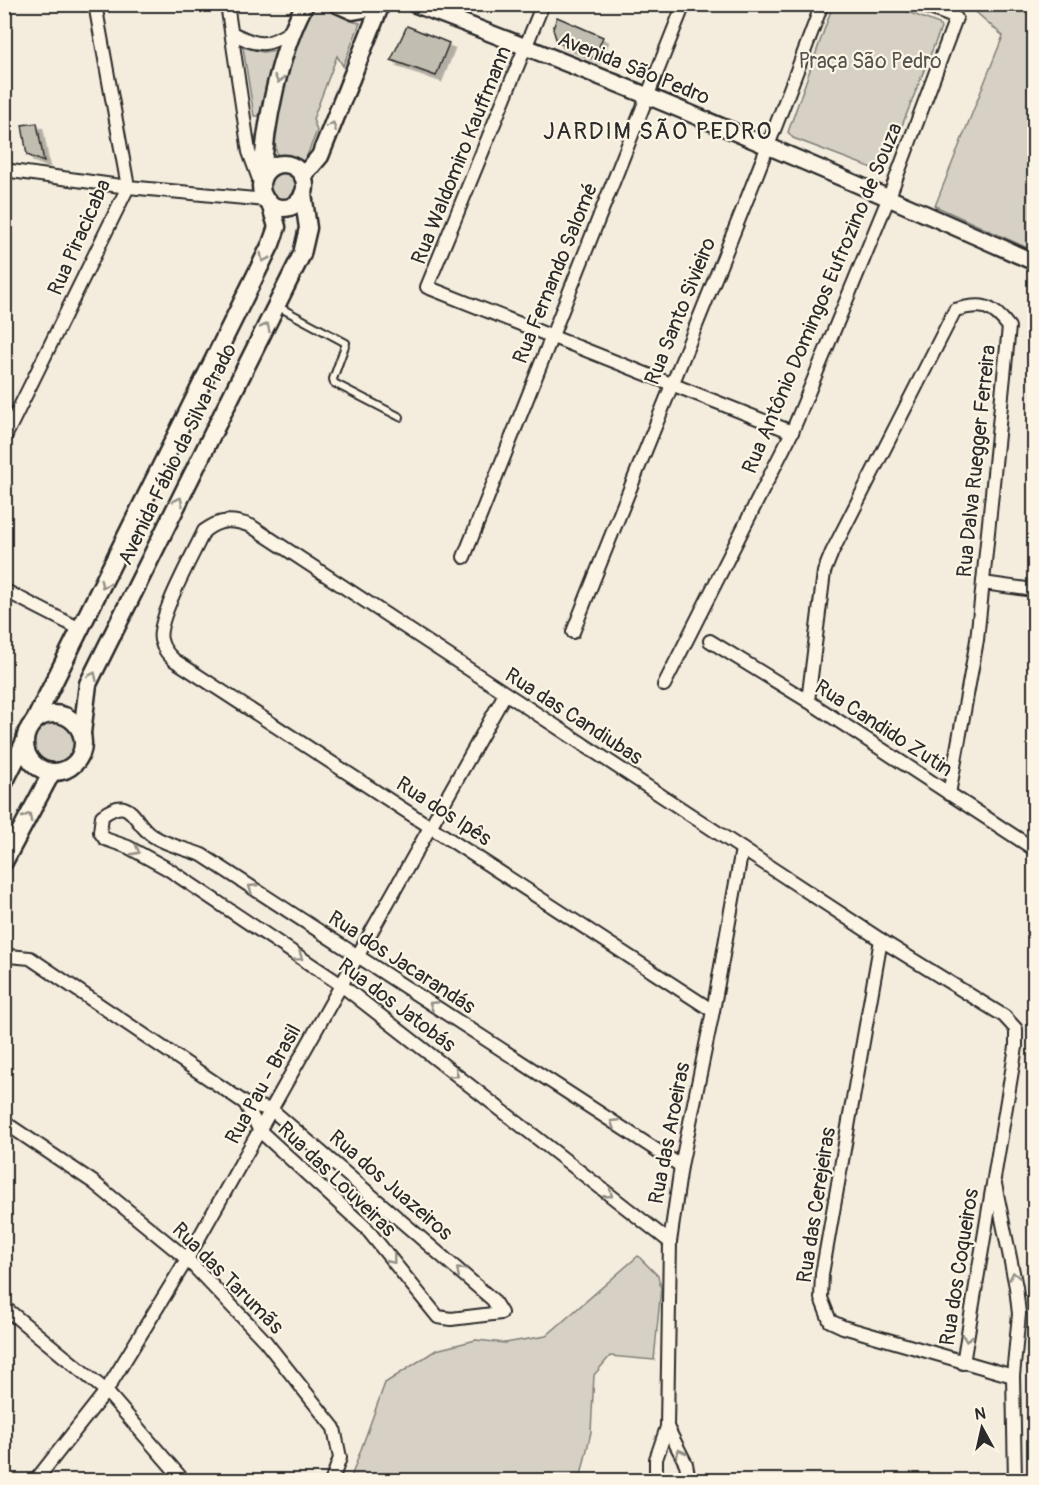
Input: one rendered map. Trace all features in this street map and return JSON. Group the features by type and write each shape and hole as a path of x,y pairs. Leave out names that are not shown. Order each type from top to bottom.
{"main road":[{"name":"Avenida Fábio da Silva Prado","path":"35,720 82,630 271,244 277,227 265,192 264,148 291,31 305,4"},
{"path":"338,4 353,11 381,5"},
{"path":"303,176 292,166 278,165 271,168 265,192 289,207 295,204 303,194 303,176 320,156 381,5"},
{"name":"Avenida Fábio da Silva Prado","path":"82,733 88,684 302,254 308,228 303,194"},
{"path":"4,783 24,742 27,730 35,720 46,714 62,714 70,718 82,733 82,752 78,760 70,767 52,772 43,771 30,761 24,742"},
{"path":"4,862 52,772"}],"street":[{"name":"Rua Piracicaba","path":"4,439 128,188 95,4"},
{"path":"4,170 128,188 265,192 249,152 227,4"},
{"name":"Avenida São Pedro","path":"414,4 438,9 769,146 1035,262"},
{"name":"Rua Waldomiro Kauffmann","path":"543,4 427,287 551,336"},
{"name":"Rua Fernando Salomé","path":"464,557 684,4"},
{"name":"Rua Santo Sivieiro","path":"573,632 671,382 769,146 822,4"},
{"name":"Rua Antônio Domingos Eufrozino de Souza","path":"664,685 792,432 889,197 956,18 920,4"},
{"path":"232,33 253,43 272,44 291,31"},
{"name":"Rua Dalva Ruegger Ferreira","path":"808,701 824,572 832,552 956,310 978,304 999,313 1009,327 983,583 977,640 949,794"},
{"path":"551,336 792,432"},
{"name":"Rua das Candiubas","path":"160,639 164,616 204,531 215,523 228,520 251,526 881,940 1004,1016 1016,1029"},
{"path":"983,583 1035,590"},
{"path":"4,590 82,630"},
{"name":"Rua dos Ipês","path":"160,639 165,650 174,660 430,824 713,1011"},
{"name":"Rua Candido Zutin","path":"711,641 808,701 1035,849"},
{"name":"Rua Pau - Brasil","path":"36,1480 106,1391 187,1259 273,1110 340,984 505,694"},
{"name":"Rua dos Jacarandás","path":"102,816 113,807 120,806 129,810 153,836 202,855 681,1166"},
{"name":"Rua dos Jatobás","path":"102,816 100,832 105,839 128,847 168,869 340,984 670,1242"},
{"name":"Rua das Aroeiras","path":"657,1480 656,1459 667,1427 670,1242 681,1166 713,1011 742,849"},
{"name":"Rua das Cerejeiras","path":"881,940 822,1274 821,1298 830,1321 843,1327 1013,1376"},
{"name":"Rua dos Juazeiros","path":"4,958 30,958 245,1103 273,1110 494,1300 501,1313"},
{"name":"Rua dos Coqueiros","path":"963,1363 1016,1047 1016,1029"},
{"name":"Rua dos Juazeiros","path":"245,1103 260,1131"},
{"name":"Rua das Tarumãs","path":"4,1122 93,1182 187,1259 265,1341 334,1428 340,1458 332,1480"},
{"name":"Rua das Louveiras","path":"260,1131 366,1228 438,1317 451,1319 501,1313"},
{"name":"Rua dos Coqueiros","path":"994,1177 1016,1287 1019,1314 1013,1376 1015,1480"},
{"path":"4,1307 106,1391 183,1480"},
{"name":"Rua das Aroeiras","path":"667,1427 686,1464 689,1480"}],"lane":[{"path":"276,305 346,343 333,379 334,383 400,417"}],"green space":[{"path":"315,5 325,7 346,19 360,23 343,66 337,56 313,119 317,131 304,163 289,158 278,159 275,141 276,122 284,80"},
{"name":"Praça São Pedro","path":"833,5 890,5 939,24 941,28 885,168 877,170 793,138 788,132"},
{"path":"968,5 1034,5 1034,251 935,206 1003,36"},
{"path":"243,47 263,52 277,50 259,116 254,116"},
{"path":"284,172 294,176 298,186 294,196 284,200 274,196 270,186 274,176"},
{"path":"54,723 69,729 75,744 69,759 54,765 39,759 33,744 39,729"},
{"path":"638,1256 658,1276 661,1288 654,1360 610,1356 594,1375 591,1432 580,1480 350,1480 385,1383 436,1350 476,1340 505,1343 546,1336"}],"building":[{"path":"557,17 603,37 594,58 557,42 553,29"},
{"path":"407,26 449,43 436,76 391,60"},
{"path":"37,123 44,162 27,155 22,125"}],"district":[{"name":"JARDIM SÃO PEDRO","path":"658,131"}]}
